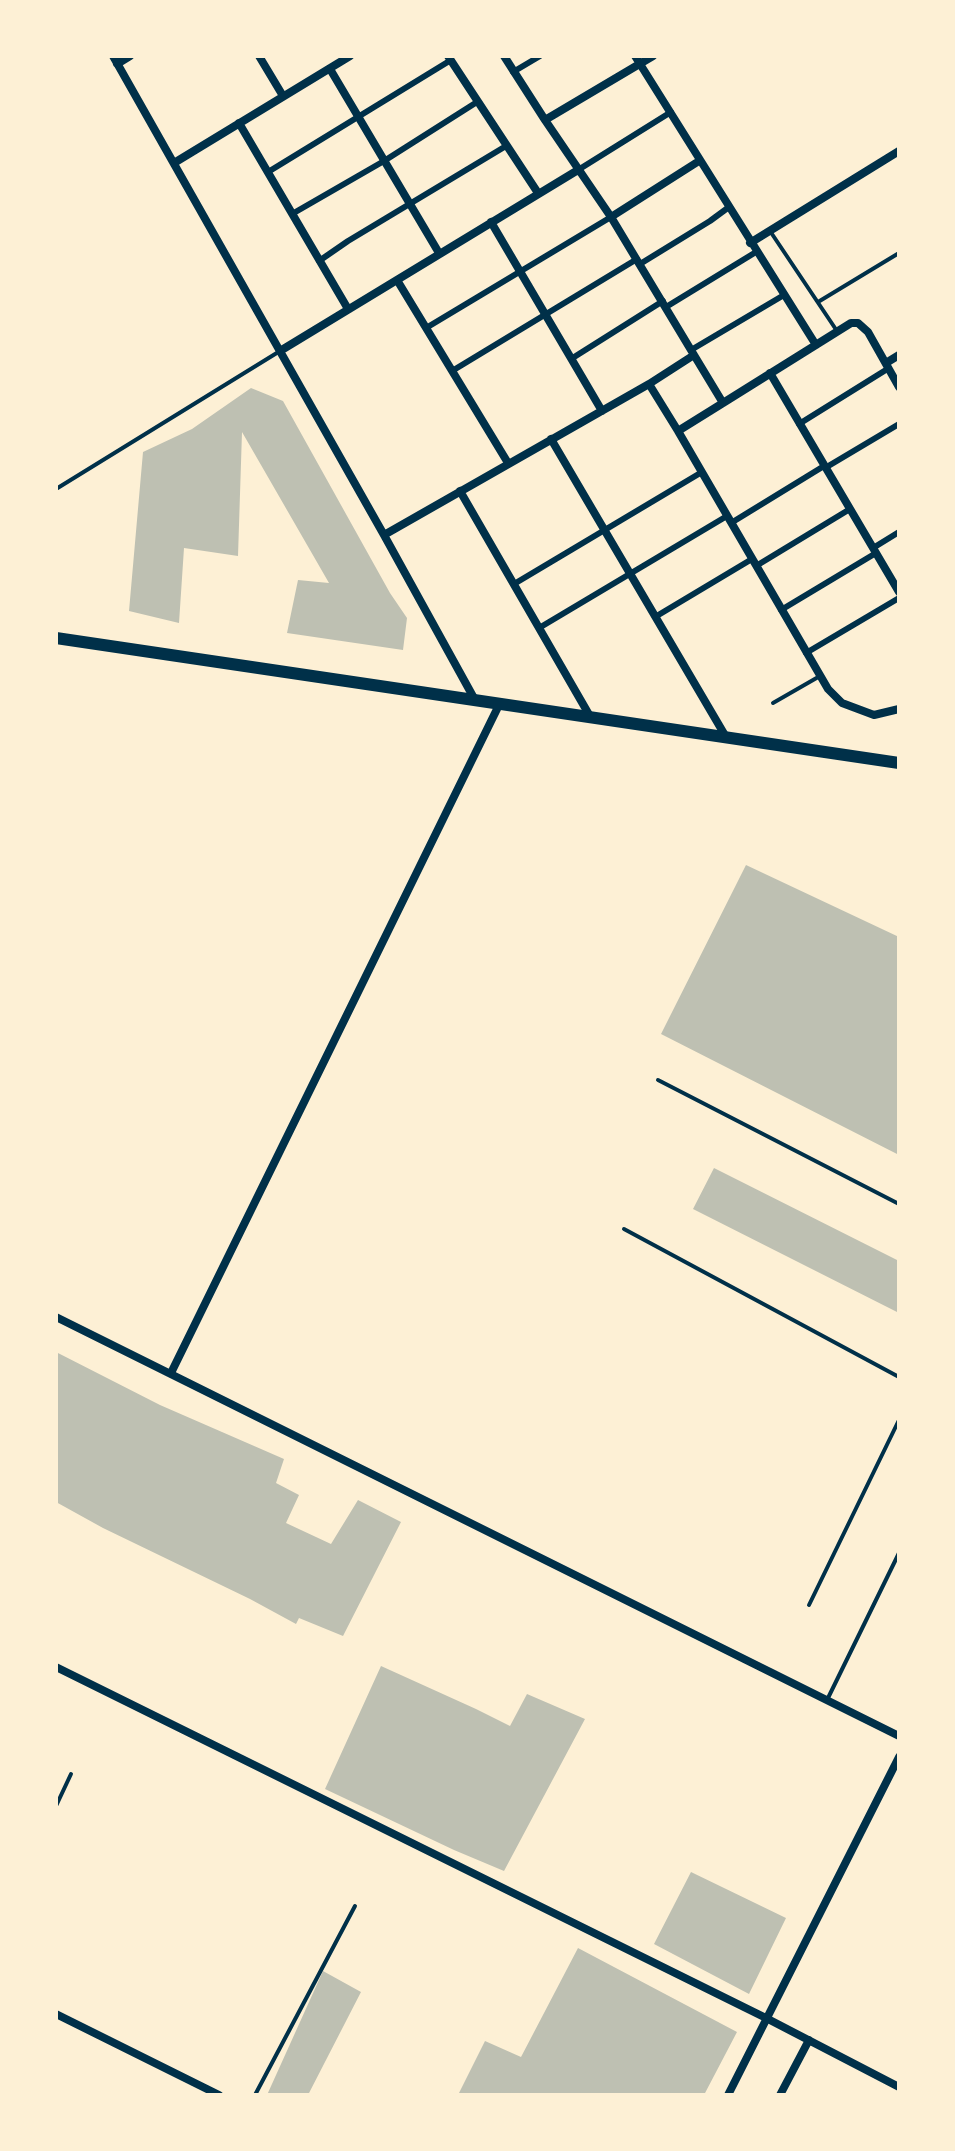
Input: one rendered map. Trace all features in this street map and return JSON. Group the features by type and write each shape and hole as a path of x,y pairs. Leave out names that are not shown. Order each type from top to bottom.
{"main road":[{"path":"56,638 899,763"}],"street":[{"path":"130,56 115,60 475,701"},
{"path":"259,56 283,96"},
{"path":"174,163 350,56"},
{"path":"504,56 611,217 723,403"},
{"path":"513,72 540,56"},
{"path":"545,120 637,60 653,56"},
{"path":"268,172 450,58 538,193"},
{"path":"637,60 816,345"},
{"path":"330,69 439,253"},
{"path":"292,214 477,102"},
{"path":"280,351 671,112"},
{"path":"239,123 348,309"},
{"path":"319,261 506,146"},
{"path":"750,243 896,153 899,164"},
{"path":"426,328 699,161"},
{"path":"452,371 729,207"},
{"path":"491,222 602,411"},
{"path":"571,359 756,252"},
{"path":"397,280 508,463"},
{"path":"384,535 649,384 784,295"},
{"path":"678,431 851,323 863,326 899,387"},
{"path":"799,424 899,355"},
{"path":"770,373 899,595 806,653"},
{"path":"649,384 828,689 842,703 874,715 899,709"},
{"path":"539,628 899,424"},
{"path":"551,439 726,737"},
{"path":"514,584 702,472"},
{"path":"460,491 592,719"},
{"path":"655,617 850,509"},
{"path":"781,610 899,532"},
{"path":"171,1373 499,705"},
{"path":"56,1317 899,1736"},
{"path":"56,1667 766,2018 895,2089"},
{"path":"728,2095 899,1757"},
{"path":"56,2014 219,2095"},
{"path":"780,2095 809,2040"}],"lane":[{"path":"770,231 837,331"},
{"path":"818,302 899,253"},
{"path":"56,489 280,351"},
{"path":"773,703 820,676"},
{"path":"658,1080 899,1204"},
{"path":"624,1229 899,1377"},
{"path":"809,1605 899,1420"},
{"path":"827,1700 899,1553"},
{"path":"56,1806 71,1774"},
{"path":"255,2095 355,1906"}],"building":[{"path":"251,388 283,401 407,618 403,650 287,633 298,580 329,583 242,432 238,556 184,548 179,623 129,611 143,452 192,429"},
{"path":"746,865 899,937 899,1155 661,1034"},
{"path":"714,1168 899,1261 899,1313 693,1209"},
{"path":"56,1352 160,1405 284,1459 276,1483 299,1495 286,1523 331,1544 358,1500 401,1522 343,1636 299,1618 296,1624 56,1502"},
{"path":"381,1666 510,1726 527,1694 585,1719 504,1871 325,1789"},
{"path":"691,1872 786,1918 749,1994 654,1944"},
{"path":"578,1948 737,2032 704,2095 458,2095 485,2041 521,2057"},
{"path":"323,1971 361,1992 308,2095 267,2095"}]}
